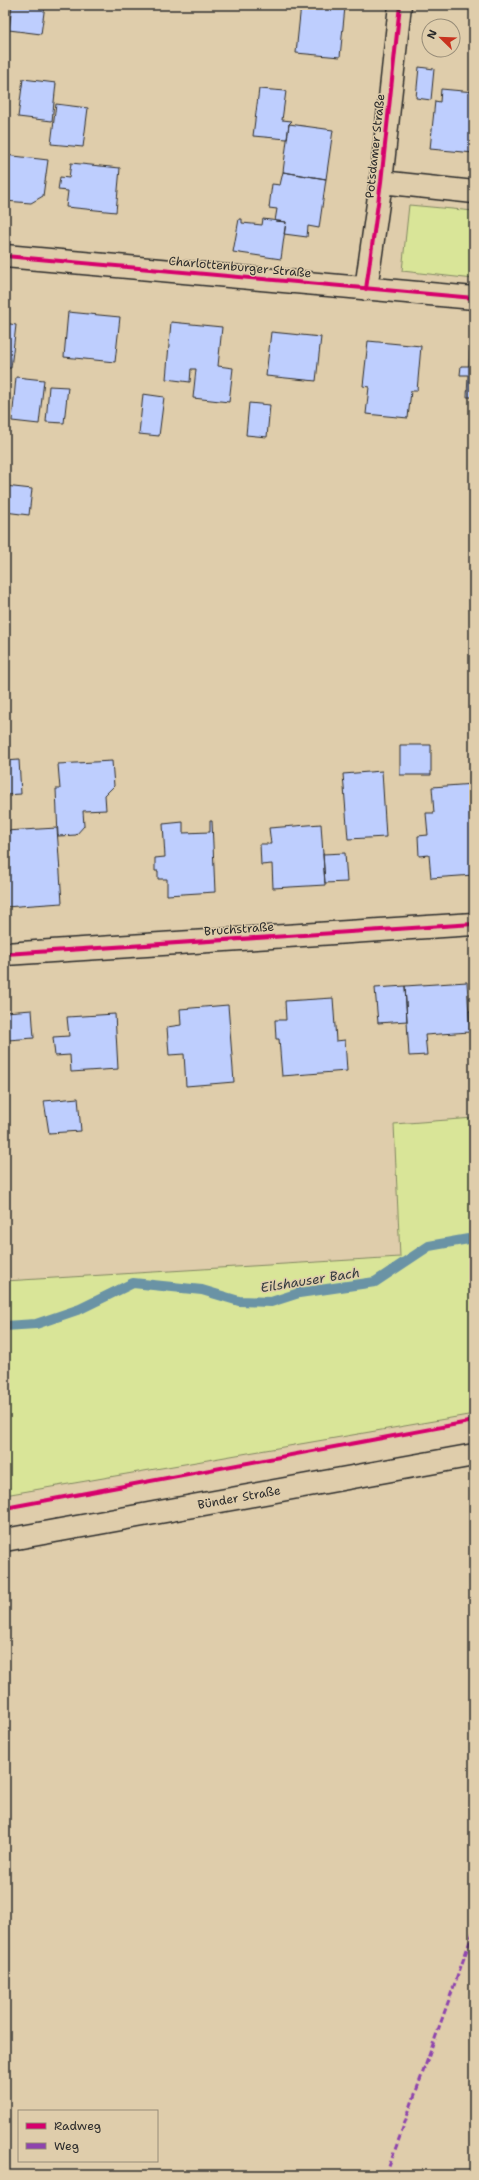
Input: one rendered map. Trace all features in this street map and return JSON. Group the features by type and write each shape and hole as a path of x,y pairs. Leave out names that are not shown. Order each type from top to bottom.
{"street":[{"name":"Potsdamer Straße","path":"366,289 381,182 400,5"},
{"path":"381,182 474,192"},
{"name":"Charlottenburger Straße","path":"5,256 474,298"},
{"name":"Bruchstraße","path":"5,954 474,924"},
{"name":"Bünder Straße","path":"5,1540 474,1455"}],"green space":[{"path":"409,205 474,211 474,279 402,271"},
{"path":"474,1118 474,1414 5,1495 5,1281 400,1257 394,1124"}],"building":[{"path":"12,5 45,5 41,34 9,30"},
{"path":"301,5 345,7 340,57 296,53"},
{"path":"419,67 434,69 431,100 416,98"},
{"path":"23,79 56,83 52,121 18,117"},
{"path":"259,89 286,91 282,120 292,121 289,124 287,139 253,136"},
{"path":"441,89 474,92 474,153 430,149 435,101 440,102"},
{"path":"56,104 88,108 83,147 51,144"},
{"path":"289,124 333,130 326,179 283,172"},
{"path":"5,155 48,160 43,196 31,203 5,201"},
{"path":"71,163 120,168 116,212 66,207 68,191 58,190 60,177 69,178"},
{"path":"283,172 326,179 319,228 308,226 307,237 284,234 286,222 275,221 277,209 269,208 272,184 280,185"},
{"path":"239,219 242,219 242,223 262,225 263,219 286,222 281,259 233,252"},
{"path":"68,312 120,317 115,362 64,357"},
{"path":"171,322 222,327 218,366 233,368 229,402 193,398 196,369 191,369 190,382 166,379"},
{"path":"5,323 16,325 11,368 5,368"},
{"path":"271,332 321,337 316,381 266,376"},
{"path":"368,341 421,346 417,391 411,391 408,418 366,414 369,387 363,386"},
{"path":"470,351 474,351 474,397 467,397 468,375 460,375 461,366 469,366"},
{"path":"16,377 44,380 39,424 12,421"},
{"path":"49,386 68,387 64,423 46,422"},
{"path":"143,394 164,397 159,436 139,434"},
{"path":"249,403 270,405 267,437 246,435"},
{"path":"5,486 32,489 29,515 5,512"},
{"path":"400,745 431,745 431,775 400,775"},
{"path":"19,760 21,794 5,795 5,761"},
{"path":"112,761 114,786 105,795 106,810 83,811 84,826 76,835 58,836 56,789 60,789 58,764"},
{"path":"382,771 386,837 348,839 343,774"},
{"path":"474,784 474,875 431,878 429,855 419,856 418,836 428,835 426,813 434,813 432,787"},
{"path":"210,821 212,821 215,892 167,895 167,879 158,879 158,871 155,871 155,858 165,857 163,824 183,822 183,833 210,832"},
{"path":"321,824 325,885 273,888 272,864 261,865 260,844 271,844 269,828"},
{"path":"57,828 62,903 5,907 5,831"},
{"path":"345,853 347,882 325,883 323,854"},
{"path":"467,982 470,1032 425,1035 427,1055 409,1056 405,986"},
{"path":"405,986 407,1021 378,1023 375,988"},
{"path":"333,998 336,1041 345,1040 347,1071 282,1076 279,1039 276,1039 275,1020 286,1020 285,1001"},
{"path":"228,1005 234,1082 186,1086 184,1054 169,1055 167,1027 181,1025 180,1009"},
{"path":"32,1010 34,1038 8,1040 9,1057 5,1058 5,1012"},
{"path":"469,1011 474,1011 474,1032 470,1032"},
{"path":"115,1014 118,1069 71,1072 70,1055 55,1056 53,1037 69,1036 67,1017"},
{"path":"78,1098 81,1131 49,1133 44,1101"}],"waterway":[{"name":"Eilshauser Bach","path":"5,1326 36,1324 80,1309 133,1283 202,1290 239,1301 271,1302 299,1293 375,1282 429,1246 474,1238"}],"marked path":[{"path":"386,2175 474,1930"}],"cycle path":[{"path":"366,289 381,182 400,5"},
{"path":"5,256 474,298"},
{"path":"5,954 474,924"},
{"path":"5,1508 474,1421"}]}
